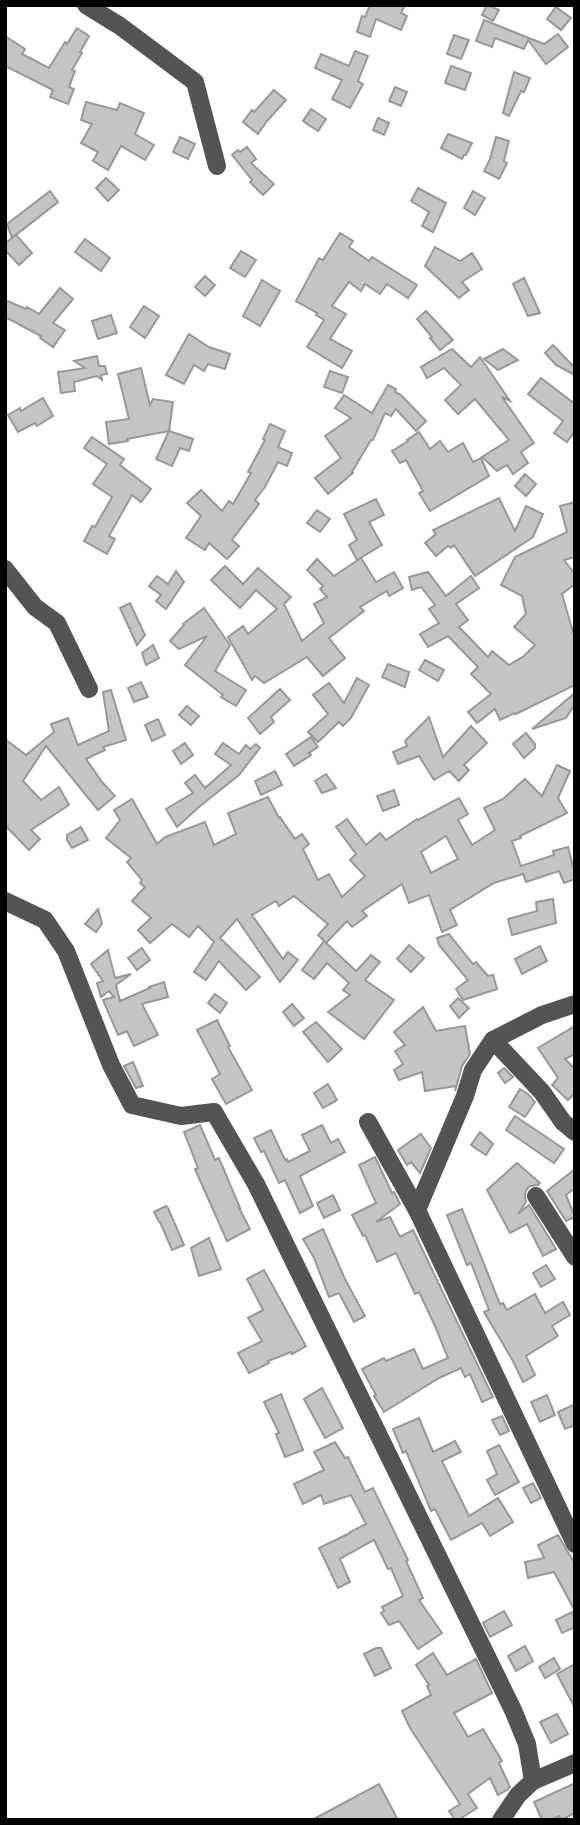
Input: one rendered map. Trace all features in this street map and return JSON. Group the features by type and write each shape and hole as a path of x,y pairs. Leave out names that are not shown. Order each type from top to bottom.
{"street":[{"path":"86,5 120,26 195,82 217,166"},
{"path":"5,569 35,607 57,623 89,689"},
{"path":"5,901 46,920 66,951 111,1065 132,1105 181,1116 214,1112 257,1184 513,1710 527,1744 533,1782"},
{"path":"417,1210 465,1096 473,1070 493,1040 542,1016 575,1004"},
{"path":"493,1040 542,1092 563,1122 575,1132"},
{"path":"368,1122 417,1210 575,1544"},
{"path":"536,1196 575,1258"},
{"path":"500,1820 518,1795 533,1782 575,1763"}],"building":[{"path":"370,5 405,5 401,13 407,16 401,30 376,19 370,37 357,32 362,16 365,17"},
{"path":"487,5 499,10 493,21 482,15"},
{"path":"556,7 571,18 561,30 547,19"},
{"path":"484,20 544,44 558,34 568,47 546,64 528,40 524,49 495,38 492,47 476,41"},
{"path":"77,28 89,36 72,70 75,71 69,87 74,89 68,104 50,97 53,90 5,66 5,36 25,49 22,54 49,68"},
{"path":"454,35 469,40 461,59 447,54"},
{"path":"355,51 368,56 358,81 363,84 350,108 332,99 342,80 315,68 321,54 349,66"},
{"path":"451,66 471,73 465,90 445,83"},
{"path":"514,72 530,78 509,116 503,113"},
{"path":"395,87 407,92 401,106 389,101"},
{"path":"274,90 286,100 258,134 243,122"},
{"path":"86,102 117,110 120,103 144,113 135,134 154,145 145,160 121,146 108,170 93,161 98,152 81,143 92,124 81,120"},
{"path":"311,109 326,119 318,131 303,121"},
{"path":"378,118 389,123 384,135 373,130"},
{"path":"448,134 472,143 462,159 441,148"},
{"path":"180,137 195,144 188,159 173,152"},
{"path":"496,137 509,141 504,161 507,163 499,179 484,171"},
{"path":"247,147 256,159 251,163 274,184 263,195 250,182 252,180 232,155"},
{"path":"106,178 119,190 108,201 96,188"},
{"path":"418,188 446,203 433,232 422,226 429,212 411,201"},
{"path":"50,191 58,202 16,235 32,253 19,265 5,250 5,244 12,238 7,224"},
{"path":"473,191 485,198 475,215 464,208"},
{"path":"340,233 353,241 349,247 369,261 372,257 417,285 408,298 387,284 380,294 365,284 361,291 349,282 332,306 346,314 330,339 352,351 342,368 307,347 324,320 296,301 319,258 323,260"},
{"path":"85,239 110,258 101,271 75,252"},
{"path":"435,247 460,261 472,253 482,269 462,282 469,290 459,298 425,266"},
{"path":"241,251 256,260 245,277 230,268"},
{"path":"205,276 215,285 205,296 195,287"},
{"path":"524,278 540,313 528,316 513,284"},
{"path":"262,280 280,291 260,326 243,316"},
{"path":"60,288 73,299 53,323 65,330 53,347 40,338 41,336 5,317 5,300 39,314"},
{"path":"144,306 159,316 145,338 130,327"},
{"path":"426,311 453,340 440,350 417,319"},
{"path":"111,315 117,333 98,339 92,321"},
{"path":"189,334 209,347 230,354 225,369 208,364 204,371 194,365 184,384 166,375"},
{"path":"553,345 575,368 575,375 556,365 545,353"},
{"path":"452,349 471,367 480,357 510,401 502,397 534,443 521,452 528,463 513,474 507,465 497,471 482,457 509,440 475,399 458,414 445,400 461,385 444,368 427,378 421,367"},
{"path":"503,349 518,360 498,370 484,359"},
{"path":"97,356 99,366 105,366 107,374 101,375 102,380 97,376 74,382 75,391 61,393 58,372 85,368 74,361"},
{"path":"141,368 150,405 153,399 173,402 169,431 109,444 106,422 129,419 118,374"},
{"path":"330,371 348,377 342,393 324,387"},
{"path":"541,378 575,404 575,431 567,442 554,433 563,421 528,394"},
{"path":"388,385 396,389 395,392 426,421 416,431 396,409 391,416 385,413 373,440 353,473 328,494 315,478 341,458 325,436 351,418 335,408 344,395 372,413"},
{"path":"43,398 53,416 37,426 35,423 18,432 8,415"},
{"path":"270,424 285,431 278,447 292,453 287,466 278,462 255,500 259,504 232,540 239,546 227,559 209,543 205,550 186,538 201,516 187,503 201,490 222,511 229,501 233,504 251,473 248,472 265,440 263,439"},
{"path":"169,431 193,439 189,451 180,448 172,466 156,459"},
{"path":"419,432 430,449 440,441 448,452 463,443 473,462 481,458 489,476 430,511 419,493 423,491 406,460 400,463 392,451"},
{"path":"92,437 124,459 120,465 151,489 141,502 132,495 109,536 115,539 107,554 84,541 112,497 93,484 107,464 84,448"},
{"path":"525,474 536,484 526,496 515,486"},
{"path":"499,498 515,531 526,506 543,514 533,537 475,576 454,545 451,548 448,546 436,556 425,543 436,534 433,530"},
{"path":"376,499 384,515 369,522 382,545 357,560 349,545 357,540 344,514"},
{"path":"575,502 575,557 564,560 575,574 575,584 562,594 575,639 575,685 500,720 495,709 477,723 468,712 491,694 471,674 478,667 448,636 428,647 420,634 439,623 429,609 435,605 421,587 412,590 409,577 428,572 446,596 471,576 479,588 456,604 468,620 459,627 488,657 492,651 509,665 535,645 514,627 526,614 522,596 501,585 515,557 567,532 560,506"},
{"path":"317,510 330,519 320,532 307,523"},
{"path":"361,558 376,582 394,572 403,588 389,596 387,591 360,607 364,611 329,638 345,658 323,676 307,657 264,683 255,676 252,680 228,637 243,626 248,634 277,609 256,590 240,608 211,580 225,566 243,584 258,568 291,597 284,604 302,641 324,623 314,604 327,597 320,589 323,586 307,570 317,559 334,576"},
{"path":"176,571 184,582 166,609 156,601 161,595 149,586 157,576 168,584"},
{"path":"130,603 145,635 137,645 120,608"},
{"path":"204,608 230,645 215,671 246,690 236,706 221,697 223,695 185,665 207,636 179,649 170,641 183,624"},
{"path":"153,645 159,658 146,665 142,653"},
{"path":"425,660 444,670 438,681 419,670"},
{"path":"388,664 409,672 405,687 382,677"},
{"path":"357,678 369,685 351,718 343,726 339,722 318,742 308,732 328,714 313,695 329,683 344,703"},
{"path":"141,682 148,697 134,702 128,688"},
{"path":"280,689 290,700 271,717 274,722 260,734 248,718"},
{"path":"111,690 126,740 103,747 105,750 86,759 115,796 98,810 46,746 23,781 41,800 59,787 69,805 31,830 40,839 29,850 5,825 5,739 26,755 54,732 51,724 68,718 78,745 109,731 103,692"},
{"path":"575,693 575,704 566,718 532,729"},
{"path":"187,706 199,716 191,725 179,715"},
{"path":"429,717 443,757 471,726 487,743 464,765 469,770 459,781 449,771 434,780 419,756 398,764 393,752 407,746 405,741"},
{"path":"158,719 165,735 152,741 145,725"},
{"path":"526,733 535,748 524,758 513,744"},
{"path":"311,737 318,747 294,766 286,754"},
{"path":"185,743 193,755 181,764 173,751"},
{"path":"223,743 239,754 246,745 250,749 256,744 260,748 239,775 177,827 166,809 193,793 185,783 195,775 205,788 231,765 215,754"},
{"path":"557,765 570,771 558,798 567,813 512,841 521,866 554,855 553,851 568,847 575,867 575,879 564,883 559,871 526,882 523,874 494,883 450,910 457,925 442,932 429,895 409,903 402,884 362,911 367,916 352,927 347,921 326,943 318,935 328,924 294,896 279,906 276,901 252,915 283,959 288,952 298,960 280,982 237,919 220,938 260,977 246,990 219,961 206,980 194,972 214,942 198,926 189,937 172,924 150,943 138,930 151,918 132,901 145,887 127,862 131,858 106,838 120,820 114,810 132,799 157,844 165,837 205,822 214,845 236,834 228,813 268,797 279,818 295,839 302,834 309,844 303,849 318,880 329,874 342,897 365,876 350,860 356,854 336,827 347,819 366,845 380,833 386,840 417,819 459,798 468,814 458,820 472,845 495,830 484,808 503,799 525,779 542,796","holes":["446,836 458,859 431,873 421,852"]},
{"path":"275,771 282,785 261,795 255,781"},
{"path":"326,774 336,788 322,793 315,781"},
{"path":"394,790 399,805 383,811 377,796"},
{"path":"81,827 88,840 72,848 67,835"},
{"path":"553,899 556,923 512,935 508,919 537,911 536,902"},
{"path":"98,909 102,924 96,932 85,924"},
{"path":"449,934 473,964 476,962 488,976 493,975 497,989 463,1000 456,989 468,980 439,945 437,938"},
{"path":"324,941 356,971 371,955 380,962 365,980 394,1000 364,1039 328,1012 350,995 343,990 349,983 327,963 314,979 302,970"},
{"path":"409,945 424,958 411,972 397,959"},
{"path":"540,946 547,961 522,974 515,959"},
{"path":"142,948 150,960 137,970 128,958"},
{"path":"108,950 115,978 131,974 116,985 120,1001 164,982 168,997 142,1004 158,1035 134,1046 127,1031 118,1035 103,1000 114,997 109,991 101,997 97,983 103,981 91,964"},
{"path":"215,994 227,1003 220,1013 208,1003"},
{"path":"458,998 469,1008 459,1018 450,1006"},
{"path":"292,1004 304,1018 294,1026 283,1012"},
{"path":"423,1007 436,1031 465,1026 470,1054 462,1066 455,1091 456,1086 425,1091 422,1072 399,1080 394,1070 403,1064 395,1051 405,1045 394,1032"},
{"path":"217,1020 230,1046 228,1047 252,1090 226,1104 212,1079 220,1074 197,1030"},
{"path":"316,1022 342,1049 328,1062 303,1032"},
{"path":"575,1026 575,1054 565,1059 575,1069 575,1093 568,1100 552,1085 558,1078 538,1048"},
{"path":"133,1062 143,1086 136,1088 124,1066"},
{"path":"504,1068 513,1077 505,1083 498,1073"},
{"path":"328,1084 337,1100 323,1108 314,1093"},
{"path":"520,1089 535,1102 525,1117 509,1107"},
{"path":"515,1116 564,1149 554,1163 506,1130"},
{"path":"200,1125 215,1160 219,1158 250,1229 227,1241 195,1169 198,1168 184,1132"},
{"path":"322,1125 331,1143 338,1139 345,1152 300,1176 313,1206 300,1213 285,1180 279,1183 264,1151 261,1152 254,1138 271,1130 288,1162 310,1151 302,1135"},
{"path":"480,1132 493,1144 486,1155 471,1145"},
{"path":"421,1134 431,1148 420,1173 411,1162 407,1165 398,1150"},
{"path":"375,1157 400,1204 376,1222 390,1217 400,1237 413,1230 493,1397 482,1402 470,1374 465,1377 461,1368 439,1378 384,1412 374,1396 376,1395 362,1369 384,1358 386,1361 414,1349 423,1369 448,1358 419,1292 415,1294 396,1253 377,1262 352,1215 376,1203 359,1165"},
{"path":"517,1163 540,1183 526,1190 526,1202 518,1214 529,1205 556,1249 543,1256 527,1224 510,1233 487,1190"},
{"path":"575,1169 575,1188 566,1195 575,1217 566,1221 547,1191"},
{"path":"333,1195 340,1210 324,1218 317,1203"},
{"path":"166,1206 184,1245 172,1250 154,1212"},
{"path":"462,1209 500,1304 503,1303 507,1310 535,1294 545,1313 563,1302 570,1315 552,1326 558,1336 526,1356 535,1375 523,1382 484,1312 489,1310 471,1263 467,1265 447,1215"},
{"path":"323,1229 365,1316 354,1322 339,1293 329,1297 314,1258 303,1239"},
{"path":"209,1238 221,1269 199,1276 191,1248"},
{"path":"546,1265 555,1279 541,1287 533,1273"},
{"path":"264,1270 306,1346 292,1354 291,1352 268,1361 269,1363 249,1373 238,1353 262,1341 248,1318 263,1310 247,1279"},
{"path":"322,1388 343,1428 325,1438 304,1399"},
{"path":"281,1394 303,1450 285,1457 276,1434 279,1433 264,1402"},
{"path":"547,1395 555,1415 540,1422 531,1402"},
{"path":"575,1404 575,1425 565,1429 558,1412"},
{"path":"502,1416 509,1431 500,1435 492,1420"},
{"path":"419,1418 433,1452 455,1441 461,1452 442,1461 469,1516 498,1498 513,1522 490,1536 482,1523 451,1540 435,1509 431,1511 406,1451 403,1453 393,1429"},
{"path":"335,1442 345,1458 348,1457 365,1492 373,1488 408,1560 406,1561 423,1598 419,1600 442,1633 418,1649 399,1621 389,1625 381,1613 384,1611 382,1607 403,1596 391,1568 388,1569 374,1540 340,1559 350,1582 338,1588 319,1548 366,1524 351,1495 324,1504 321,1495 303,1504 294,1484 324,1470 314,1452"},
{"path":"499,1445 519,1482 495,1495 487,1480 497,1474 487,1451"},
{"path":"533,1483 541,1498 531,1503 523,1488"},
{"path":"558,1535 575,1564 575,1611 554,1572 528,1578 525,1562 544,1558 538,1545"},
{"path":"504,1611 512,1625 490,1637 483,1623"},
{"path":"572,1612 575,1627 562,1633 556,1620"},
{"path":"525,1646 533,1661 516,1671 508,1656"},
{"path":"381,1648 391,1668 375,1676 364,1654"},
{"path":"433,1653 447,1675 476,1659 492,1693 454,1713 468,1737 483,1729 502,1761 499,1763 510,1787 498,1795 490,1778 468,1794 477,1808 458,1820 455,1820 449,1811 460,1804 410,1728 402,1711 431,1695 427,1686 429,1685 416,1665"},
{"path":"554,1658 560,1669 545,1678 539,1667"},
{"path":"575,1664 575,1708 557,1674"},
{"path":"557,1714 568,1734 551,1743 540,1722"},
{"path":"575,1783 575,1813 561,1820 559,1816 542,1820 534,1802"},
{"path":"379,1784 398,1820 312,1820"}]}
